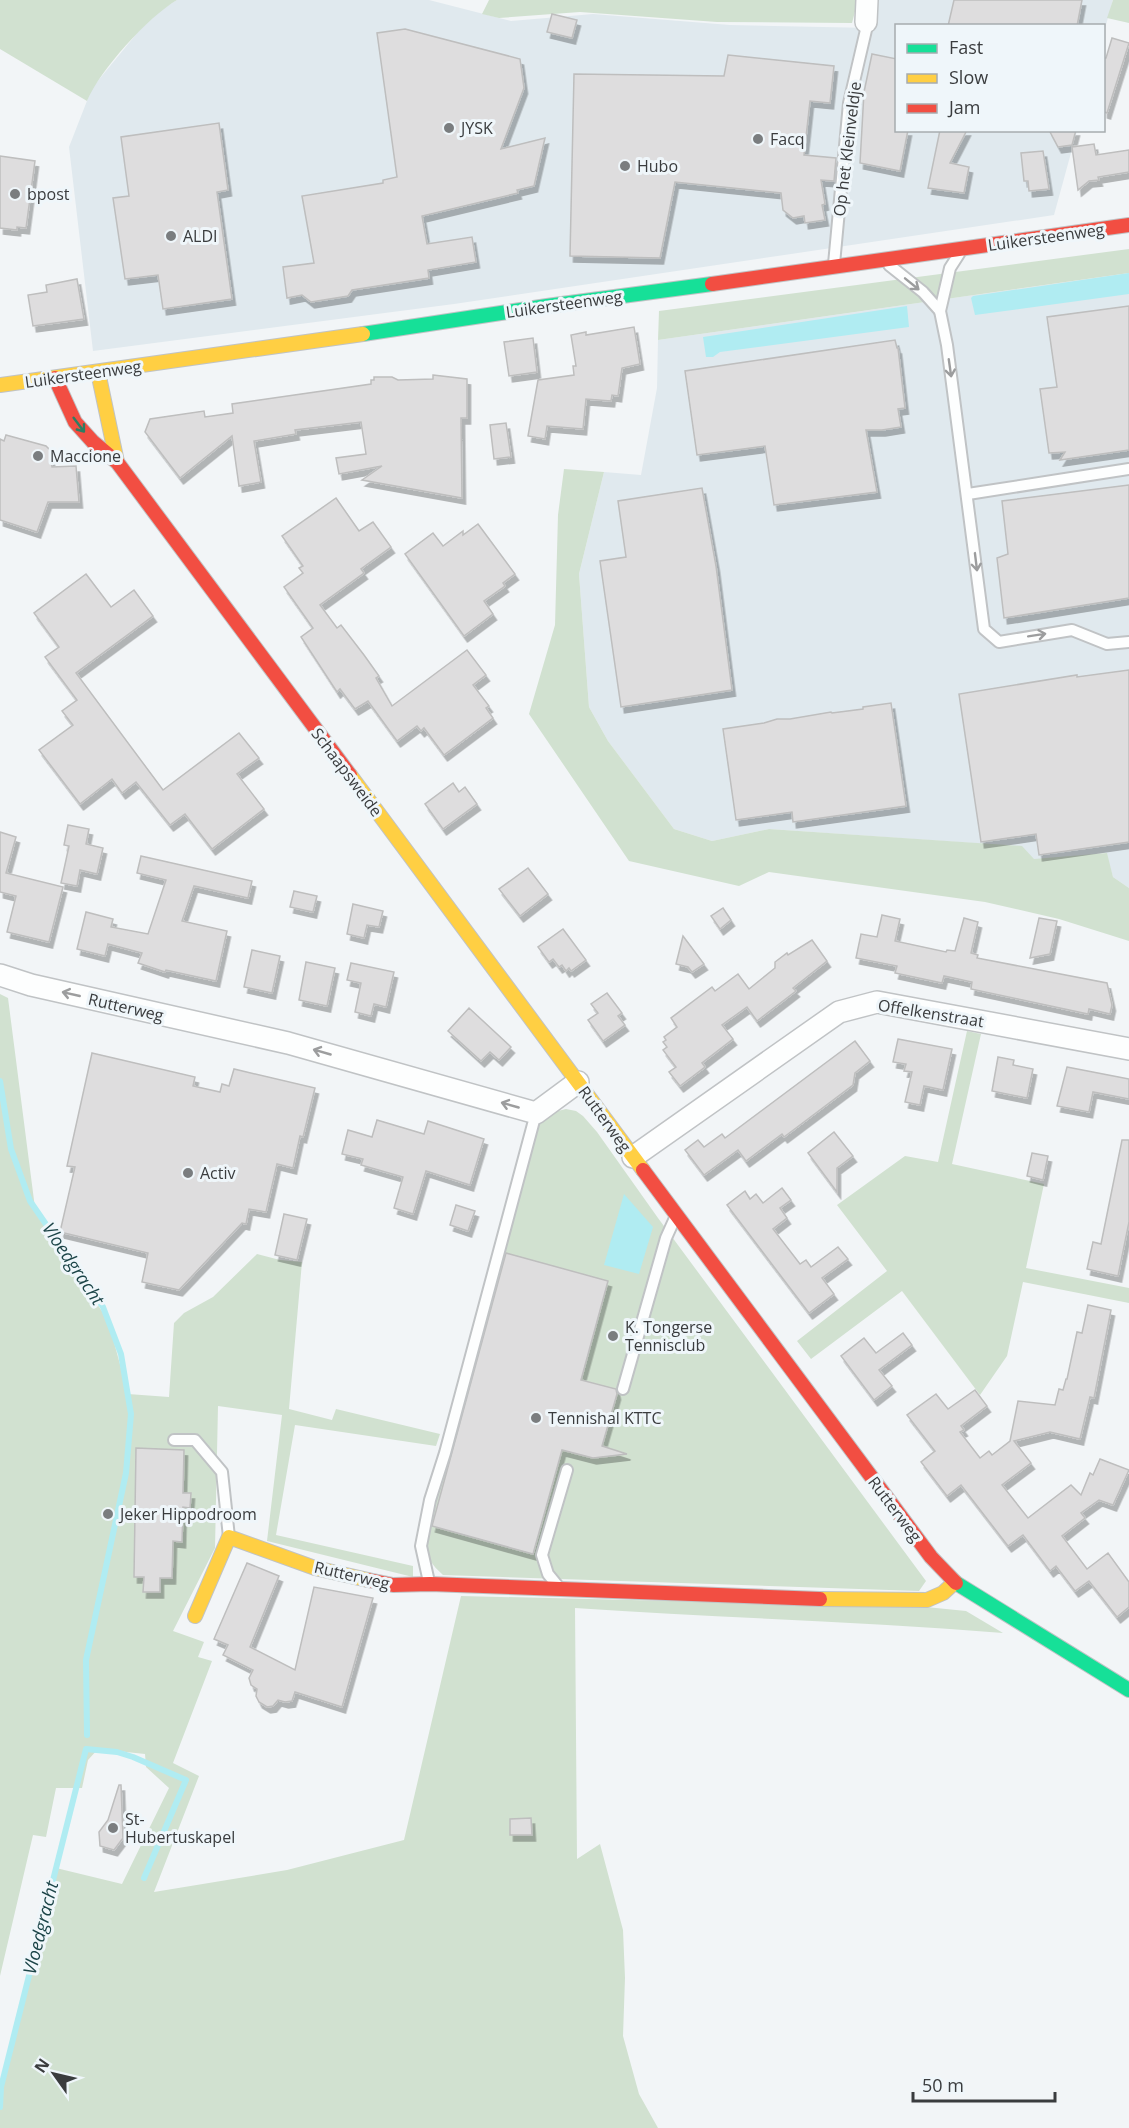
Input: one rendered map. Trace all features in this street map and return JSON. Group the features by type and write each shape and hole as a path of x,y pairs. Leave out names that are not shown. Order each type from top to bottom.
{"street":[{"name":"Op het Kleinveldje","path":"866,26 867,0"},
{"name":"Luikersteenweg","path":"0,385 1129,225"},
{"name":"Schaapsweide","path":"98,372 117,462"},
{"name":"Schaapsweide","path":"55,378 75,423 117,462 578,1082"},
{"name":"Rutterweg","path":"0,975 31,985 288,1042 536,1113 578,1082 931,1557 955,1582 1129,1690"},
{"name":"Offelkenstraat","path":"633,1157 839,1012 877,1002 1129,1049"},
{"name":"Rutterweg","path":"229,1537 326,1570 393,1585 430,1584 866,1602 927,1600 943,1593 955,1582"},
{"path":"195,1616 229,1537"}],"lane":[{"name":"Op het Kleinveldje","path":"833,268 849,103 866,26"},
{"path":"962,249 950,268 940,311 968,494 984,629 999,642 1072,630 1107,644 1129,642"},
{"path":"882,259 923,292 940,311"},
{"path":"968,494 1129,469"},
{"path":"430,1584 420,1546 430,1500 448,1442 536,1113"},
{"path":"623,1389 666,1238 677,1215"},
{"path":"174,1440 195,1440 222,1472 229,1537"},
{"path":"561,1590 548,1574 542,1555 567,1470"}],"shaded area":[{"path":"177,0 429,0 511,21 593,14 730,25 872,28 879,0 1113,0 1105,28 1105,24 895,24 895,132 1077,132 1054,215 454,304 93,351 69,147 92,88 138,32 162,9"},
{"path":"1129,273 1129,888 1113,877 1106,853 1034,860 972,843 769,829 712,841 674,829 608,741 589,707 579,574 604,472 641,475 657,388 658,340"}],"green space":[{"path":"0,0 177,0 165,8 126,45 102,75 87,101 0,49"},
{"path":"489,0 858,0 852,23 717,22 580,12 499,18 482,14"},
{"path":"1113,0 1129,0 1129,23 1107,18"},
{"path":"1129,249 1129,273 658,340 659,311"},
{"path":"564,469 604,472 579,574 589,707 608,741 674,829 712,841 769,829 1022,846 1034,859 1107,853 1113,877 1129,888 1129,941 1059,919 985,902 769,872 739,886 629,861 529,714 555,625 558,515"},
{"path":"0,994 8,998 35,1208 108,1320 128,1394 169,1397 174,1323 184,1313 213,1297 257,1254 280,1260 302,1262 289,1409 332,1420 336,1409 440,1434 436,1446 295,1425 276,1535 413,1566 413,1577 267,1541 282,1415 218,1406 215,1548 173,1631 204,1642 198,1657 212,1661 173,1763 199,1776 154,1892 287,1870 404,1840 461,1596 926,1607 966,1611 1003,1633 575,1608 577,1859 600,1844 623,1930 625,1978 623,2036 639,2094 658,2128 0,2128 0,2101 56,1868 122,1884 169,1788 146,1767 145,1754 98,1749 88,1760 82,1788 56,1788 46,1837 33,1835 0,1976"},
{"path":"967,1031 981,1034 952,1164 1044,1184 1026,1268 1129,1288 1129,1303 1023,1282 1007,1356 980,1395 902,1291 811,1359 797,1341 887,1271 837,1205 905,1156 938,1162"},
{"name":"K. Tongerse Tennisclub","path":"566,1109 576,1111 583,1116 597,1132 926,1581 919,1591 443,1575 433,1564 425,1543 536,1126 554,1112"}],"water":[{"path":"1129,273 1129,294 975,315 971,298 973,296"},
{"path":"907,306 909,327 720,352 713,357 706,357 703,337"},
{"path":"624,1194 653,1227 639,1274 604,1265"}],"building":[{"path":"954,0 1082,0 1077,24 948,24"},
{"path":"552,14 577,20 572,38 547,32"},
{"path":"405,29 520,59 524,88 501,149 545,138 534,186 517,190 518,193 422,216 427,244 472,237 476,262 428,270 429,278 352,290 348,296 311,302 302,295 287,298 283,267 314,263 302,196 383,183 383,180 397,177 377,33"},
{"path":"1112,38 1129,43 1107,113 1105,112 1106,58"},
{"path":"872,54 895,59 895,132 908,132 900,171 860,163 864,92"},
{"path":"728,55 834,66 830,103 810,101 804,155 836,158 834,181 821,180 825,220 805,223 804,216 793,218 783,210 781,193 675,182 660,258 570,256 574,74 724,76"},
{"name":"ALDI","path":"219,123 228,190 217,192 232,299 163,309 158,275 125,279 113,198 129,196 121,137"},
{"path":"940,132 966,132 950,163 969,167 964,193 928,188"},
{"path":"1050,132 1075,132 1072,145 1058,147"},
{"path":"1094,144 1096,155 1129,150 1129,172 1098,177 1099,180 1089,181 1078,190 1072,147"},
{"path":"1043,151 1049,189 1029,191 1028,181 1024,181 1021,153"},
{"name":"bpost","path":"0,156 35,161 26,228 17,227 17,230 0,228"},
{"path":"77,279 84,319 33,326 28,295 47,292 46,285"},
{"path":"1129,306 1129,450 1060,460 1065,452 1049,453 1040,389 1057,387 1047,317"},
{"path":"634,327 640,364 622,368 618,396 612,395 611,401 586,399 583,429 547,426 545,439 528,436 538,380 574,375 573,366 576,366 571,335 586,332 586,335"},
{"path":"533,338 537,372 509,376 504,342"},
{"path":"895,340 898,348 905,408 898,409 901,427 866,430 877,492 774,505 765,446 697,455 685,371"},
{"path":"433,375 467,379 467,418 461,418 462,498 362,480 382,466 339,474 336,458 366,454 361,422 295,430 296,434 254,441 261,482 239,486 232,436 180,478 145,432 150,419 204,411 205,417 233,413 232,404 371,384 374,377 392,377 398,380 433,379"},
{"path":"506,423 511,457 494,459 490,425"},
{"path":"6,435 46,446 50,450 52,467 76,466 79,502 48,502 37,532 0,520 0,439 4,441"},
{"path":"1129,485 1129,598 1004,618 997,558 1008,554 1002,501"},
{"path":"702,488 716,566 732,690 621,707 600,561 626,557 618,501"},
{"path":"336,498 359,531 373,522 391,547 361,569 364,573 320,605 337,628 341,625 379,676 376,678 392,706 467,650 486,675 473,685 489,706 486,708 493,718 444,755 424,728 421,731 417,726 397,741 368,701 355,709 340,689 337,692 301,637 313,628 284,587 303,573 299,568 303,566 282,536"},
{"path":"478,524 515,574 503,583 505,586 484,601 493,614 464,636 405,554 433,533 443,546 463,531 463,535"},
{"path":"86,574 111,607 134,590 153,616 76,673 163,790 239,733 259,758 237,774 264,809 212,849 185,814 170,825 136,782 122,793 112,779 80,804 39,750 73,725 62,711 77,700 45,657 59,647 34,613"},
{"path":"1129,670 1129,842 1039,855 1036,834 981,842 959,694 1077,675 1077,677"},
{"path":"891,703 906,806 793,822 792,812 736,820 723,729"},
{"path":"453,783 459,792 465,787 477,804 443,829 425,804"},
{"path":"68,825 89,829 86,844 103,848 97,874 80,870 77,886 61,883 69,846 64,845"},
{"path":"0,832 16,837 6,873 63,887 49,942 7,932 16,896 0,892"},
{"path":"141,856 252,881 248,898 194,886 182,921 227,931 216,981 166,970 165,972 138,963 142,953 108,944 105,956 77,949 86,912 113,919 111,927 148,934 166,880 137,873"},
{"path":"528,868 548,894 520,916 499,889"},
{"path":"294,891 317,896 313,912 290,907"},
{"path":"353,904 383,911 379,927 367,925 364,938 347,934"},
{"path":"723,908 731,920 720,929 711,916"},
{"path":"882,915 900,919 895,941 946,952 947,950 955,951 964,918 978,922 971,953 978,955 977,958 1107,983 1112,1005 1110,1014 1089,1009 1088,1014 971,989 972,982 944,976 942,983 895,973 897,966 856,958 861,934 877,937"},
{"path":"1039,918 1057,921 1050,954 1030,958"},
{"path":"563,929 586,960 571,971 569,968 566,971 562,965 559,967 553,959 549,962 538,947"},
{"path":"683,936 704,964 692,972 688,967 676,964"},
{"path":"812,940 827,961 793,988 796,991 757,1021 747,1007 722,1025 733,1039 702,1063 705,1067 680,1086 669,1072 676,1067 663,1050 667,1047 663,1042 666,1040 664,1037 677,1027 671,1018 712,987 715,991 738,974 749,989 775,968 775,962"},
{"path":"252,950 280,956 272,993 244,987"},
{"path":"306,962 335,968 327,1006 299,1000"},
{"path":"351,963 394,972 386,1007 374,1004 371,1016 355,1012 361,983 347,980"},
{"path":"607,993 622,1013 618,1016 625,1025 603,1041 588,1020 598,1013 591,1004"},
{"path":"469,1008 511,1047 499,1060 490,1052 481,1061 448,1031"},
{"path":"898,1039 952,1049 943,1090 924,1086 920,1105 905,1102 912,1072 904,1071 906,1064 893,1062"},
{"path":"855,1041 870,1061 855,1073 853,1085 784,1137 782,1134 746,1161 738,1150 704,1175 685,1150 698,1140 704,1147 722,1134 725,1138"},
{"name":"Activ","path":"92,1053 195,1077 193,1086 220,1092 222,1084 229,1086 234,1069 315,1088 293,1168 277,1164 266,1212 249,1209 246,1224 242,1223 179,1290 142,1282 148,1253 60,1232 75,1167 67,1166"},
{"path":"998,1057 1014,1060 1013,1065 1033,1069 1027,1098 992,1091"},
{"path":"1067,1067 1129,1079 1129,1099 1093,1092 1089,1112 1057,1106"},
{"path":"377,1120 424,1134 428,1121 484,1139 470,1185 426,1171 413,1214 394,1208 403,1177 361,1165 363,1159 342,1154 348,1130 372,1137"},
{"path":"834,1132 853,1156 837,1168 837,1192 808,1153"},
{"path":"1122,1140 1129,1140 1129,1222 1118,1276 1087,1269 1093,1242 1101,1244"},
{"path":"1032,1153 1048,1156 1043,1180 1027,1176"},
{"path":"782,1188 791,1200 780,1208 787,1218 773,1229 800,1264 806,1260 811,1267 838,1247 848,1259 822,1278 834,1294 809,1313 727,1205 745,1191 750,1199 756,1194 763,1203"},
{"path":"456,1205 475,1211 468,1231 450,1225"},
{"path":"284,1214 307,1219 297,1260 275,1255"},
{"name":"Tennishal KTTC","path":"506,1253 608,1281 581,1380 616,1389 617,1394 602,1446 627,1454 593,1458 562,1450 533,1554 432,1526"},
{"path":"1088,1305 1111,1310 1094,1398 1090,1397 1080,1439 1050,1432 1014,1441 1031,1463 1002,1485 1028,1518 1071,1485 1081,1495 1090,1473 1093,1475 1100,1459 1129,1470 1113,1505 1099,1500 1081,1513 1085,1518 1062,1536 1087,1569 1108,1553 1129,1582 1129,1607 1117,1617 1089,1581 1075,1591 1056,1566 1050,1571 1023,1535 1008,1546 961,1485 947,1496 921,1462 935,1451 907,1415 936,1394 948,1409 975,1390 987,1406 961,1426 964,1430 960,1432 980,1458 989,1451 992,1455 1010,1441 1018,1401 1055,1405 1059,1389 1063,1390 1067,1379 1077,1332 1082,1333"},
{"path":"903,1333 912,1345 879,1370 892,1386 874,1400 841,1356 864,1338 876,1353"},
{"path":"136,1448 184,1450 183,1493 191,1493 190,1508 183,1507 182,1542 173,1541 172,1578 160,1578 160,1592 143,1592 144,1577 134,1577"},
{"path":"247,1563 279,1576 250,1647 295,1670 314,1587 373,1598 342,1707 295,1692 292,1701 278,1700 273,1706 267,1707 259,1702 256,1696 257,1689 251,1685 249,1678 253,1670 223,1655 228,1645 214,1639"},
{"name":"St- Hubertuskapel","path":"119,1785 121,1785 123,1838 114,1850 100,1846 99,1832 108,1820"},
{"path":"531,1818 532,1835 510,1835 510,1819"}],"waterway":[{"name":"Vloedgracht","path":"0,1081 11,1149 30,1201 103,1307 121,1354 131,1414 126,1473 86,1660 87,1735"},
{"name":"Vloedgracht","path":"0,2107 1,2087 86,1749 117,1752 186,1780 144,1878"}],"traffic: fast":[{"path":"363,334 712,284"},
{"path":"956,1583 1129,1690"}],"traffic: slow":[{"path":"0,385 363,334"},
{"path":"98,372 117,462"},
{"path":"350,775 643,1170"},
{"path":"195,1616 229,1537 315,1568 368,1580"},
{"path":"820,1599 927,1600 943,1593 955,1582"}],"traffic: jam":[{"path":"712,284 1129,225"},
{"path":"55,378 75,422 93,442 117,462 350,775"},
{"path":"643,1170 931,1557 956,1583"},
{"path":"368,1580 393,1585 430,1584 820,1599"}],"place":[{"name":"JYSK","path":"449,128"},
{"name":"Facq","path":"758,139"},
{"name":"Hubo","path":"625,166"},
{"name":"bpost","path":"15,194"},
{"name":"ALDI","path":"171,236"},
{"name":"Maccione","path":"38,456"},
{"name":"Activ","path":"188,1173"},
{"name":"K. Tongerse Tennisclub","path":"613,1336"},
{"name":"Tennishal KTTC","path":"536,1418"},
{"name":"Jeker Hippodroom","path":"108,1514"},
{"name":"St- Hubertuskapel","path":"113,1828"}]}
